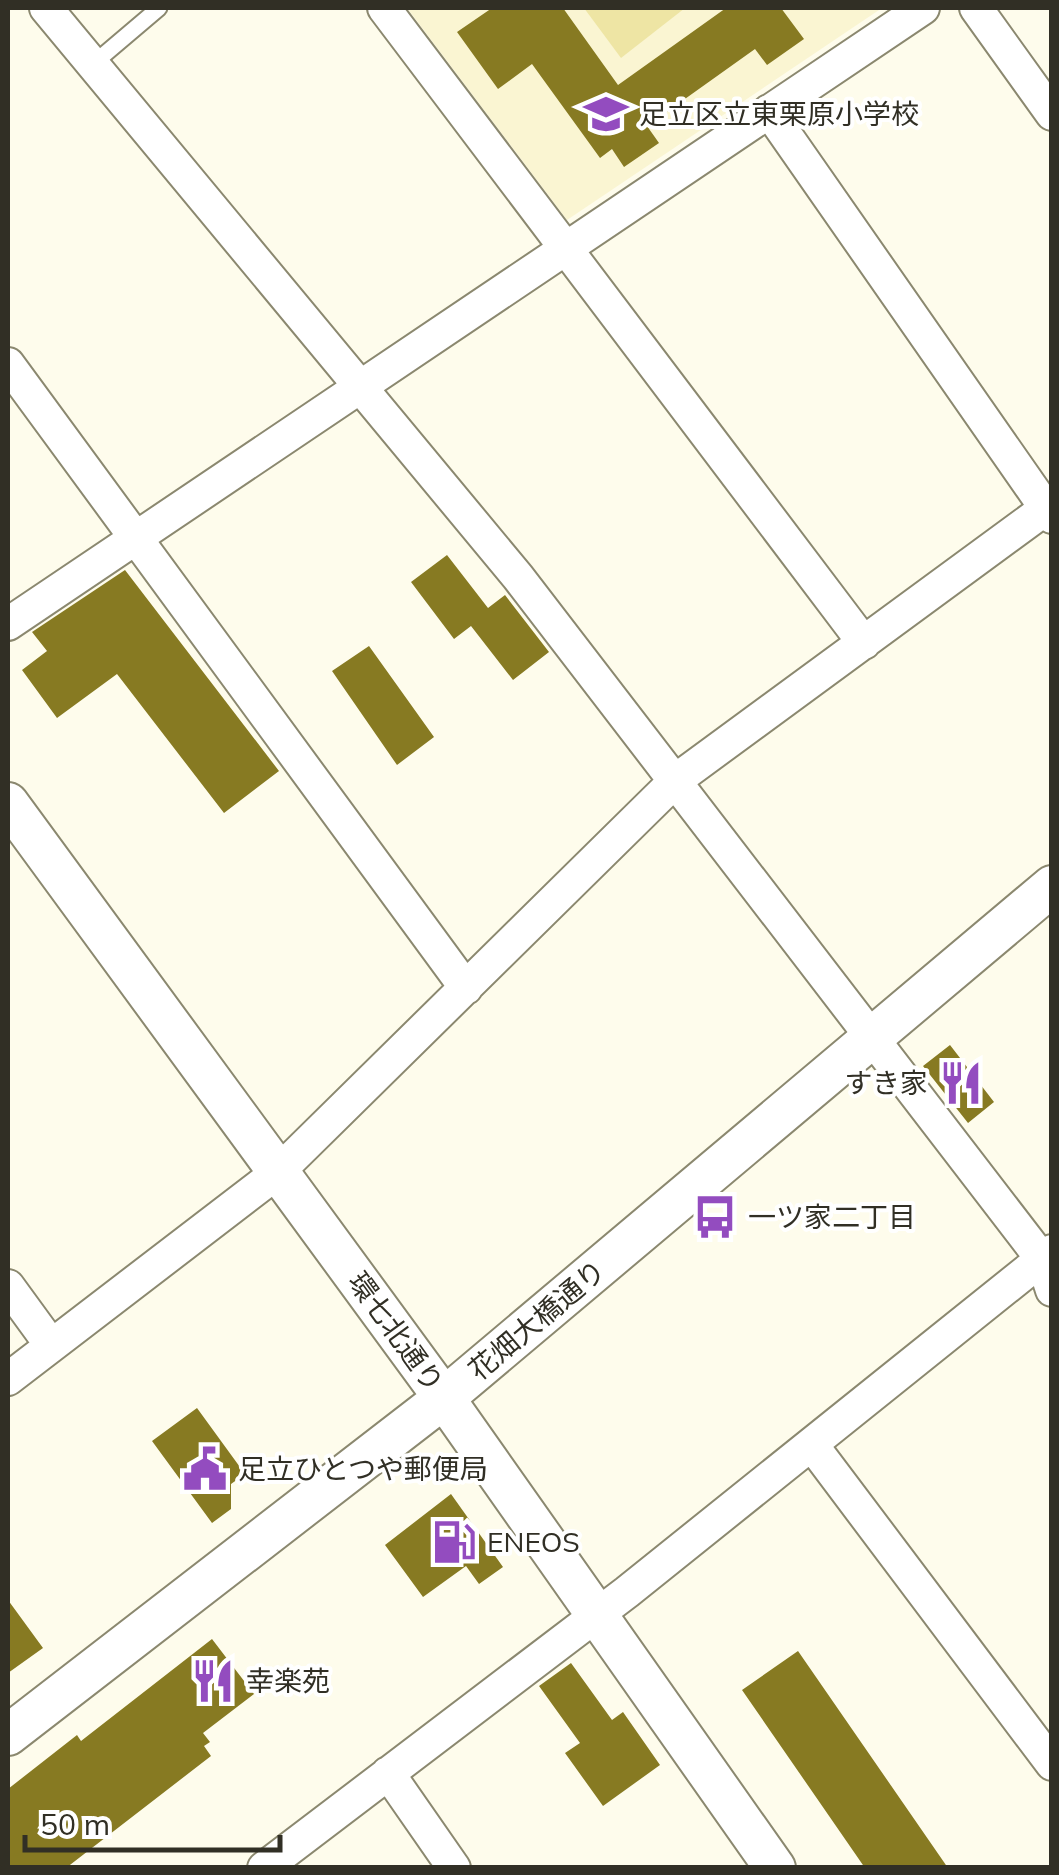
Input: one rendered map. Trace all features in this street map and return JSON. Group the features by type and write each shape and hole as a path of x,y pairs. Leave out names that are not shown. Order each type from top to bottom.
{"street":[{"path":"46,8 518,576 1046,1255 1052,1290"},
{"path":"384,8 864,643"},
{"path":"8,624 924,8"},
{"path":"976,8 1052,114"},
{"path":"8,1378 278,1172 676,780 1050,509 769,111"},
{"path":"8,364 466,988"},
{"name":"環七北通り","path":"8,803 444,1398 775,1868"},
{"name":"花畑大橋通り","path":"8,1735 444,1398 1052,886"},
{"path":"264,1868 597,1615 1046,1255"},
{"path":"8,1286 51,1346"},
{"path":"812,1445 1052,1764"},
{"path":"388,1773 454,1868"}],"lane":[{"path":"93,64 160,8"}],"shaded area":[{"name":"足立区立東栗原小学校","path":"407,8 882,8 567,220"},
{"path":"584,8 685,8 621,58"}],"building":[{"path":"492,8 563,8 618,85 726,8 781,8 804,39 767,65 755,49 647,126 659,143 624,167 612,149 600,158 532,64 498,89 457,32"},
{"path":"447,555 488,608 505,595 549,652 513,680 471,626 454,639 411,582"},
{"path":"125,570 279,771 224,813 117,674 57,718 22,670 47,651 32,632"},
{"path":"369,646 434,737 397,765 332,671"},
{"path":"950,1045 994,1102 968,1123 923,1066"},
{"path":"197,1408 245,1474 231,1484 231,1509 212,1523 152,1441"},
{"path":"451,1494 503,1567 479,1584 466,1566 423,1597 385,1545"},
{"path":"8,1600 43,1648 8,1673"},
{"path":"212,1639 254,1694 203,1733 210,1742 204,1746 211,1756 66,1868 8,1868 8,1789 77,1735 81,1741"},
{"path":"798,1651 948,1868 865,1868 742,1690"},
{"path":"571,1663 612,1720 623,1712 660,1765 603,1806 565,1753 580,1743 539,1686"}],"place":[{"name":"足立区立東栗原小学校","path":"606,114"},
{"name":"すき家","path":"961,1083"},
{"name":"一ツ家二丁目","path":"715,1217"},
{"name":"足立ひとつや郵便局","path":"205,1469"},
{"name":"ENEOS","path":"454,1542"},
{"name":"幸楽苑","path":"213,1681"}]}
